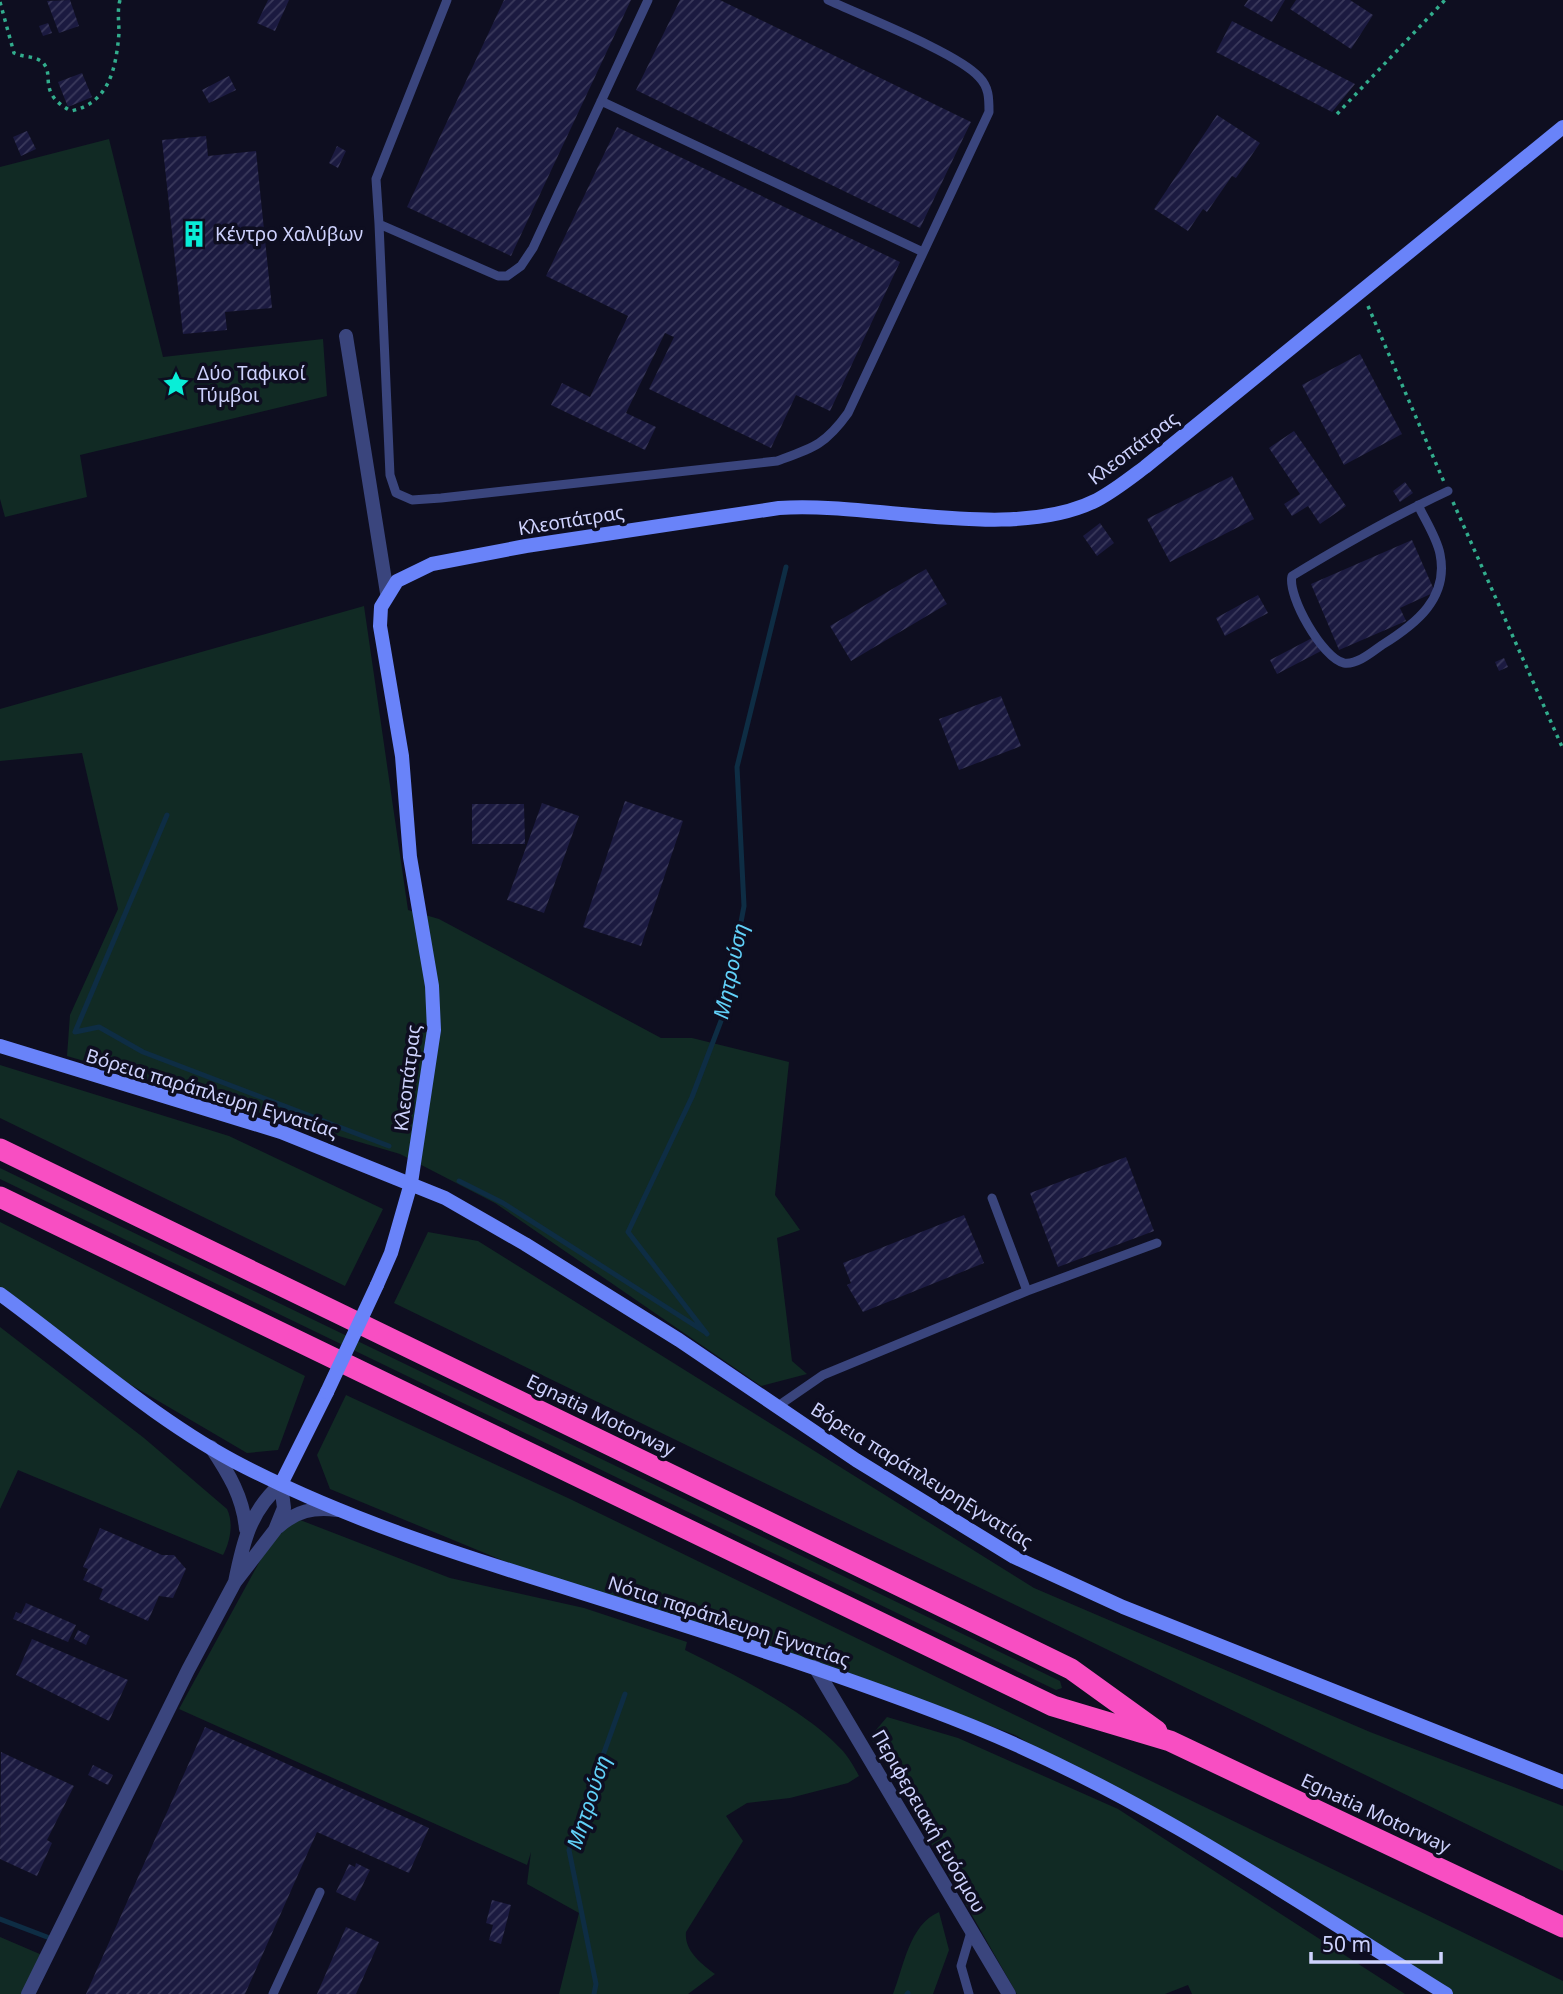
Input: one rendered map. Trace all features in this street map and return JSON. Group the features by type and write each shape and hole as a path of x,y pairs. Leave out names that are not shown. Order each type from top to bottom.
{"highway":[{"name":"Egnatia Motorway","path":"0,1149 1071,1669 1170,1741"},
{"name":"Egnatia Motorway","path":"0,1196 1052,1706 1170,1741 1563,1927"}],"street":[{"name":"Κλεοπάτρας","path":"281,1483 327,1392 395,1242 411,1183 427,1093 434,1009 410,857 397,726 380,626 381,607 387,593 405,574 447,561 757,511 800,507 989,519 1034,516 1082,506 1111,492 1145,467 1563,127"},
{"path":"346,336 387,593"},
{"name":"Βόρεια παράπλευρη Εγνατίας","path":"0,1046 281,1132 411,1183"},
{"name":"Βόρεια παράπλευρηΕγνατίας","path":"411,1183 445,1198 525,1244 679,1340 965,1528 1067,1583 1563,1782"},
{"name":"Νότια παράπλευρη Εγνατίας","path":"0,1294 136,1397 243,1466 338,1510 429,1546 815,1667 977,1728 1060,1767 1210,1848 1446,1994"},
{"path":"210,1445 236,1487 244,1510 246,1534"},
{"path":"28,1994 235,1582 275,1530 284,1508 281,1483"},
{"path":"235,1582 246,1534 256,1510 281,1483"},
{"path":"275,1530 303,1511 320,1508 338,1510"},
{"name":"Περιφερειακή Ευόσμου","path":"815,1667 1009,1994"}],"lane":[{"path":"447,0 376,179 390,475 396,493 412,500 777,461 812,448 831,436 848,413 989,112 989,93 979,76 958,62 828,0"},
{"path":"379,224 498,276 508,276 521,266 533,248 648,0"},
{"path":"601,101 923,252"},
{"path":"1418,505 1440,552 1442,581 1432,603 1412,627 1363,657 1350,663 1336,660 1327,652 1290,591 1292,576 1365,531 1418,505 1448,491"},
{"path":"992,1198 1027,1291"},
{"path":"778,1406 823,1375 1027,1291 1157,1244"},
{"path":"273,1994 320,1892"},
{"path":"969,1994 961,1966 971,1932"}],"path":[{"path":"0,2 14,52 42,62 47,70 48,90 56,103 71,111 88,107 106,88 119,33 120,0"},
{"path":"1338,114 1446,0"},
{"path":"1362,291 1563,749"}],"green space":[{"path":"109,139 163,357 323,339 327,396 80,455 87,497 5,517 0,499 0,167"},
{"path":"364,606 408,910 439,919 661,1038 692,1038 789,1062 775,1195 800,1230 777,1238 792,1361 807,1374 761,1386 495,1203 400,1154 67,1056 70,1015 118,909 82,753 0,761 0,709"},
{"path":"0,1065 229,1136 383,1209 345,1286 0,1118"},
{"path":"0,1168 1060,1681 1062,1688 1056,1690 0,1179"},
{"path":"0,1222 305,1376 278,1450 247,1453 126,1382 0,1287"},
{"path":"428,1232 478,1241 1034,1588 1370,1732 1563,1806 1563,1871 394,1303"},
{"path":"0,1327 144,1438 227,1509 230,1532 223,1555 18,1470 0,1509"},
{"path":"346,1395 570,1499 1563,1981 1563,1994 1437,1994 1015,1735 830,1666 516,1566 330,1489 317,1455"},
{"path":"295,1518 450,1578 584,1608 687,1642 685,1650 789,1707 827,1735 844,1752 859,1776 848,1783 790,1798 747,1803 726,1816 743,1841 686,1932 691,1951 715,1974 688,1994 559,1994 579,1913 527,1884 531,1852 527,1865 179,1709 273,1537"},
{"path":"887,1717 958,1738 1118,1809 1405,1994 1192,1994 1188,1985 1165,1994 1017,1994 870,1737"},
{"path":"939,1912 949,1950 933,1994 893,1994 914,1936 929,1918"},
{"path":"0,1937 42,1955 23,1994 0,1994"}],"building":[{"path":"70,0 79,26 59,33 47,1"},
{"path":"268,0 289,0 275,31 257,23"},
{"path":"504,0 631,0 511,256 407,207"},
{"path":"680,0 720,0 971,122 920,228 636,90"},
{"path":"1248,0 1285,0 1272,22 1244,6"},
{"path":"1296,0 1350,0 1373,15 1351,49 1290,9"},
{"path":"1232,21 1355,84 1332,112 1216,52"},
{"path":"48,23 52,33 43,36 39,26"},
{"path":"82,73 92,97 68,107 58,82"},
{"path":"229,76 236,90 209,103 202,90"},
{"path":"1217,115 1260,143 1236,178 1232,176 1207,212 1203,209 1188,231 1154,209"},
{"path":"617,127 900,262 830,411 796,395 771,448 649,389 674,337 665,333 626,413 656,427 645,450 551,405 562,383 590,397 628,316 546,276"},
{"path":"27,131 36,149 21,156 13,137"},
{"path":"206,136 208,156 256,151 272,308 225,312 227,330 183,334 162,140"},
{"path":"337,146 346,151 338,168 329,163"},
{"path":"1360,354 1402,434 1344,465 1302,385"},
{"path":"1294,431 1346,506 1320,524 1308,506 1292,516 1284,504 1300,494 1269,448"},
{"path":"1232,476 1254,519 1170,562 1147,519"},
{"path":"1405,482 1413,493 1400,502 1393,491"},
{"path":"1100,523 1114,543 1097,556 1083,536"},
{"path":"1412,540 1435,592 1400,608 1406,621 1339,650 1311,584"},
{"path":"926,569 947,604 851,661 830,626"},
{"path":"1258,595 1268,613 1225,636 1216,618"},
{"path":"1314,637 1321,651 1277,674 1270,660"},
{"path":"1504,658 1508,667 1499,671 1495,662"},
{"path":"1001,696 1021,746 959,770 939,719"},
{"path":"625,801 683,821 641,946 583,927"},
{"path":"542,803 579,816 544,913 507,900"},
{"path":"472,804 524,804 525,844 472,844"},
{"path":"1126,1157 1154,1231 1058,1267 1030,1193"},
{"path":"964,1215 984,1263 863,1312 847,1285 851,1283 843,1263"},
{"path":"100,1528 162,1555 174,1555 186,1569 173,1598 159,1596 148,1621 99,1599 103,1589 83,1580 88,1569 83,1567"},
{"path":"26,1603 76,1625 68,1642 13,1619 16,1612 21,1614"},
{"path":"78,1630 90,1636 86,1645 74,1639"},
{"path":"32,1639 128,1680 109,1721 16,1675"},
{"path":"205,1727 429,1828 409,1873 317,1832 245,1994 86,1994"},
{"path":"1,1752 74,1786 47,1840 52,1843 37,1876 0,1859"},
{"path":"93,1765 113,1775 108,1785 88,1775"},
{"path":"356,1863 370,1870 355,1901 336,1892 349,1864 355,1867"},
{"path":"492,1900 511,1905 501,1944 489,1940 493,1925 486,1923"},
{"path":"346,1927 379,1942 356,1994 317,1994"}],"waterway":[{"name":"Μητρούση","path":"707,1334 628,1232 692,1097 724,1013 744,906 737,767 786,567"},
{"path":"75,1032 167,815"},
{"path":"75,1032 99,1027 143,1052 389,1146"},
{"path":"459,1181 503,1203 705,1332"},
{"name":"Μητρούση","path":"594,1994 596,1984 569,1850 625,1694"},
{"path":"0,1919 47,1937"}],"place":[{"name":"Κέντρο Χαλύβων","path":"194,234"},
{"name":"Δύο Ταφικοί Τύμβοι","path":"176,384"}]}
